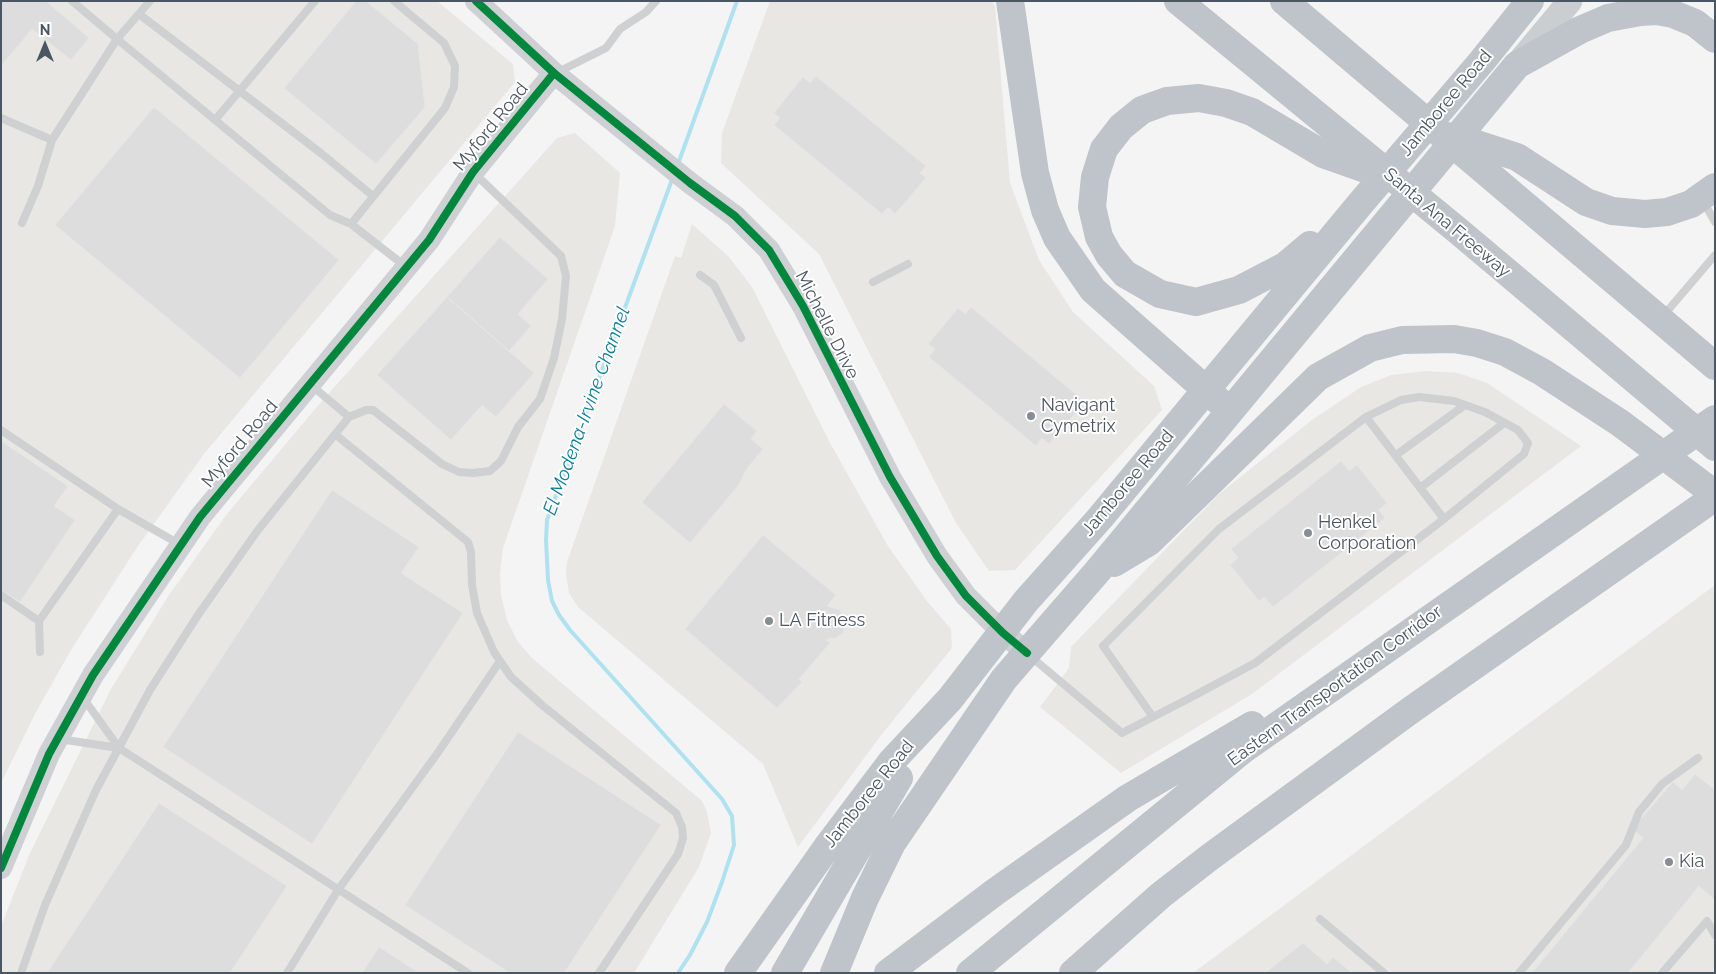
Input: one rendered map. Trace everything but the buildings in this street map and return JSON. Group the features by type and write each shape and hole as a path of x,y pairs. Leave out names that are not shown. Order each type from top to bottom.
{"highway":[{"path":"1010,1 1035,172 1045,210 1057,238 1074,266 1093,290 1231,411"},
{"name":"Santa Ana Freeway","path":"1178,1 1327,141 1394,179 1715,447"},
{"path":"1284,1 1441,132 1712,364"},
{"name":"Jamboree Road","path":"738,973 827,847 892,761 950,699 1003,634 1026,601 1100,518 1530,1"},
{"path":"1517,65 1587,27 1612,16 1640,12 1657,11 1673,14 1695,23 1715,38"},
{"name":"Jamboree Road","path":"839,961 865,898 892,843 999,687 1231,411 1517,65"},
{"path":"1327,141 1252,112 1199,98 1167,101 1142,110 1121,127 1104,149 1095,177 1092,207 1099,237 1109,255 1126,274 1160,294 1196,302 1239,290 1285,266 1360,204"},
{"path":"1441,132 1517,157 1586,202 1612,211 1645,214 1667,212 1691,204 1708,192"},
{"path":"1073,973 1161,895 1210,857 1410,710 1715,495 1620,423 1542,372 1506,352 1482,344 1454,339 1427,338 1375,346 1318,377 1149,542 1096,573"},
{"name":"Eastern Transportation Corridor","path":"970,973 1244,749 1715,419"},
{"path":"888,973 995,892 1128,798 1288,704 1349,676"},
{"path":"785,973 882,805 950,699"},
{"path":"1093,973 1210,857"}],"main road":[{"name":"Jamboree Road","path":"1517,65 1570,1"}],"street":[{"name":"Michelle Drive","path":"476,1 554,74 690,183 735,216 769,250 803,306 847,396 920,529 966,596 1003,634 1027,653"},
{"name":"Myford Road","path":"1,868 16,829 57,738 98,668 200,517 429,240 473,172 554,74"}],"lane":[{"path":"72,1 330,216 351,224 406,267"},
{"path":"22,224 38,186 52,140 117,39 150,1"},
{"path":"215,120 315,1"},
{"path":"351,224 445,108 454,87 455,66 444,43 394,1"},
{"path":"554,74 606,48 620,29 646,12 656,1"},
{"path":"139,14 373,196"},
{"path":"1,118 52,140"},
{"path":"21,973 44,905 96,790 150,690 198,615 258,530 349,417 366,410 373,410 442,464 459,472 473,473 490,471 501,461 518,427 540,399 554,358 562,319 566,276 561,256 473,172"},
{"path":"1708,192 1715,222"},
{"path":"1660,319 1715,255"},
{"path":"873,282 908,264"},
{"path":"700,275 714,285 741,338"},
{"path":"310,383 349,417"},
{"path":"1419,397 1465,405 1518,430 1528,443 1524,454 1444,519 1256,663 1153,717 1103,646 1219,529 1366,417 1401,400 1419,397"},
{"path":"1396,455 1465,405"},
{"path":"1366,417 1444,519"},
{"path":"1420,488 1504,423"},
{"path":"1,430 118,508 181,545"},
{"path":"336,435 468,542 471,552 472,585 477,613 494,652 511,677 542,706 670,806 676,813 682,827 682,838 678,854 599,973"},
{"path":"40,652 39,620 118,508"},
{"path":"1,595 39,620"},
{"name":"Michelle Drive","path":"1027,653 1122,733 1153,717"},
{"path":"287,973 338,890 439,751 500,661"},
{"path":"81,696 119,748 468,973"},
{"path":"57,738 119,748"},
{"path":"1519,973 1626,845 1639,812 1662,784 1698,758"},
{"path":"1320,918 1384,973"},
{"path":"1662,973 1707,921 1715,935"}],"shaded area":[{"path":"1,1 437,1 513,64 515,82 204,454 138,546 71,650 36,712 1,783"},
{"path":"770,1 992,1 995,7 1010,183 1039,260 1073,312 1154,386 1162,410 1015,570 989,571 956,523 819,254 721,163 722,133"},
{"path":"575,133 620,173 615,226 503,548 500,574 501,595 507,620 518,642 532,658 702,801 707,812 711,833 699,867 634,973 1,973 1,926 30,853 111,689 169,595 227,514 321,402 557,138"},
{"path":"692,224 729,257 752,287 830,443 888,546 927,601 951,629 952,648 882,734 798,847 763,764 578,607 569,593 566,575 567,562 675,256 681,258"},
{"path":"1426,371 1458,373 1487,383 1581,446 1252,694 1121,773 1040,707 1069,668 1071,647 1219,494 1312,420 1361,387 1391,375"},
{"path":"1715,585 1715,973 1193,973"}],"waterway":[{"name":"El Modena-Irvine Channel","path":"678,164 737,1"},
{"name":"El Modena-Irvine Channel","path":"673,177 547,520 546,540 548,580 552,601 559,615 570,630 722,799 732,816 734,845 722,882 707,922 690,955 678,973"}],"cycle path":[{"path":"476,1 554,73 690,183 735,216 769,250 803,306 890,477 937,556 966,596 1003,633 1027,653"},
{"path":"1,868 49,754 93,675 200,517 429,240 473,172 554,73"}],"place":[{"name":"Navigant Cymetrix","path":"1031,416"},
{"name":"Henkel Corporation","path":"1308,533"},
{"name":"LA Fitness","path":"769,621"},
{"name":"Kia","path":"1669,862"}]}
